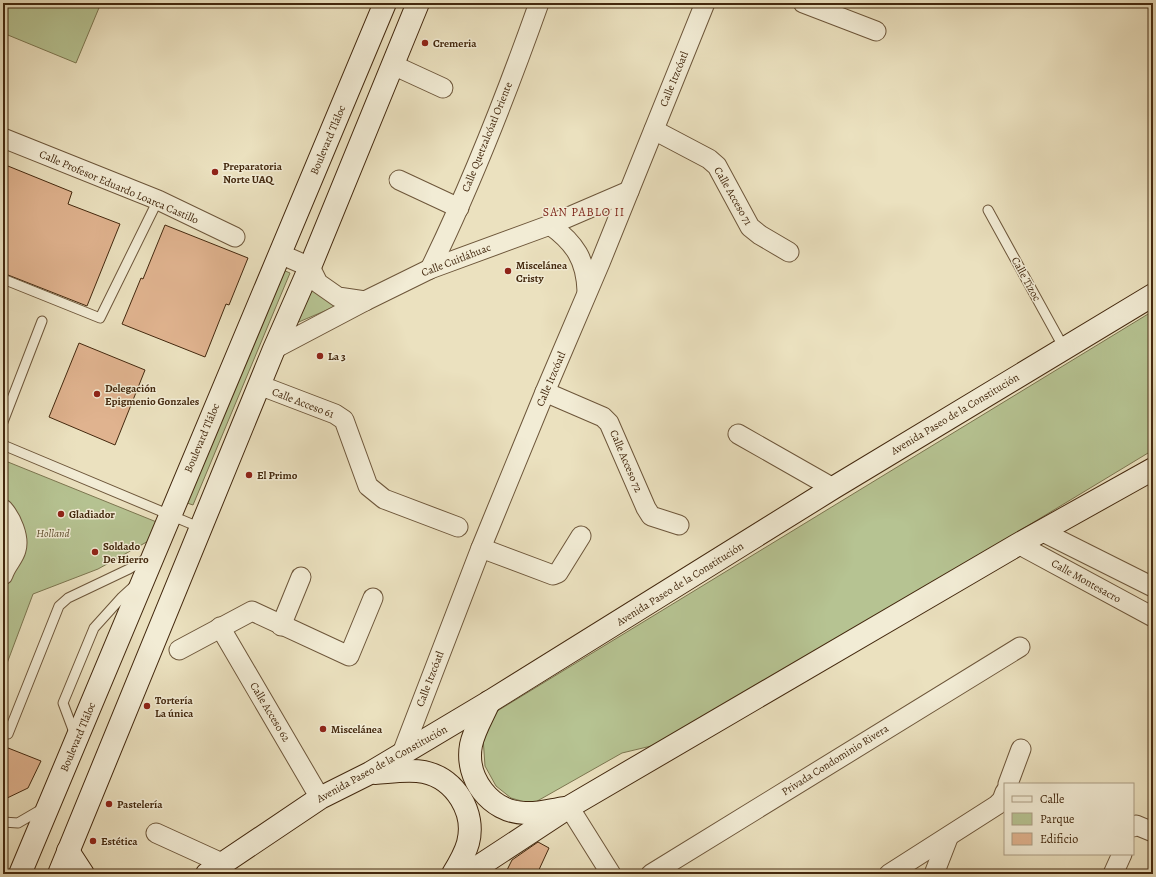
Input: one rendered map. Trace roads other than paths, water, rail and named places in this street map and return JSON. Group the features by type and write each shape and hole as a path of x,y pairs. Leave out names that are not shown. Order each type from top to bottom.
{"street":[{"name":"Boulevard Tláloc","path":"20,874 385,3"},
{"path":"59,874 259,385 310,267 418,3"},
{"name":"Calle Quetzalcóatl Oriente","path":"430,269 459,208 523,49 539,3"},
{"name":"Calle Itzcóatl","path":"400,756 481,548 545,392 588,293 705,3"},
{"path":"803,3 876,31"},
{"path":"393,65 443,88"},
{"name":"Calle Acceso 71","path":"654,130 709,159 717,166 750,227 760,235 789,252"},
{"name":"Calle Profesor Eduardo Loarca Castillo","path":"3,138 158,200 235,237"},
{"path":"399,180 459,208"},
{"name":"Calle Cuitláhuac","path":"274,349 365,300 430,269 550,225 629,191"},
{"path":"550,225 571,243 581,258 586,273 588,293"},
{"path":"280,254 310,267 318,283 338,297 365,300"},
{"name":"Avenida Paseo de la Constitución","path":"215,869 320,798 400,756 833,488 1153,295"},
{"name":"Calle Acceso 61","path":"259,385 334,414 344,420 368,486 376,494 384,499 458,527"},
{"name":"Calle Acceso 72","path":"545,392 603,417 614,432 646,508 651,516 679,526"},
{"path":"738,434 833,488"},
{"path":"466,874 488,866 569,807 1018,544 1043,532 1153,469"},
{"path":"3,509 7,513 16,534 16,550 3,574"},
{"path":"1043,532 1153,587"},
{"path":"481,548 554,576 581,536"},
{"name":"Calle Montesacro","path":"1018,544 1153,618"},
{"path":"281,626 301,576"},
{"path":"179,650 252,611 281,626 349,656 373,598"},
{"name":"Calle Acceso 62","path":"220,627 320,798"},
{"name":"Privada Condominio Rivera","path":"651,874 1020,646"},
{"path":"489,702 475,733 470,754 471,766 479,786 494,802 514,812 536,812 569,807"},
{"path":"1008,783 1021,749"},
{"path":"370,773 413,771 425,772 437,776 456,791 467,811 470,832 465,853 453,874"},
{"path":"889,874 948,838 997,805 1002,800 1004,795"},
{"path":"569,807 610,874"},
{"path":"1134,827 1136,825 1140,826 1153,832"},
{"path":"156,833 215,869"},
{"path":"934,874 948,838"},
{"path":"68,851 83,874"},
{"path":"1113,874 1122,855"}],"lane":[{"path":"3,279 100,318 158,200"},
{"name":"Calle Tízoc","path":"988,210 1064,348"},
{"path":"3,422 42,321"},
{"path":"3,445 201,528"},
{"path":"8,734 59,606 68,598 129,569 153,554"},
{"path":"3,822 18,823 49,805"}],"place":[{"name":"Cremeria","path":"425,43"},
{"name":"Preparatoria Norte UAQ","path":"215,172"},
{"name":"Miscelánea Cristy","path":"508,271"},
{"name":"La 3","path":"320,356"},
{"name":"Delegación Epigmenio Gonzales","path":"97,394"},
{"name":"El Primo","path":"249,475"},
{"name":"Gladiador","path":"61,514"},
{"name":"Soldado De Hierro","path":"95,552"},
{"name":"Tortería La única","path":"147,706"},
{"name":"Miscelánea","path":"323,729"},
{"name":"Pastelería","path":"109,804"},
{"name":"Estética","path":"93,841"}],"district":[{"name":"SAN PABLO II","path":"584,212"}],"park label":[{"name":"Holland","path":"53,533"}]}
